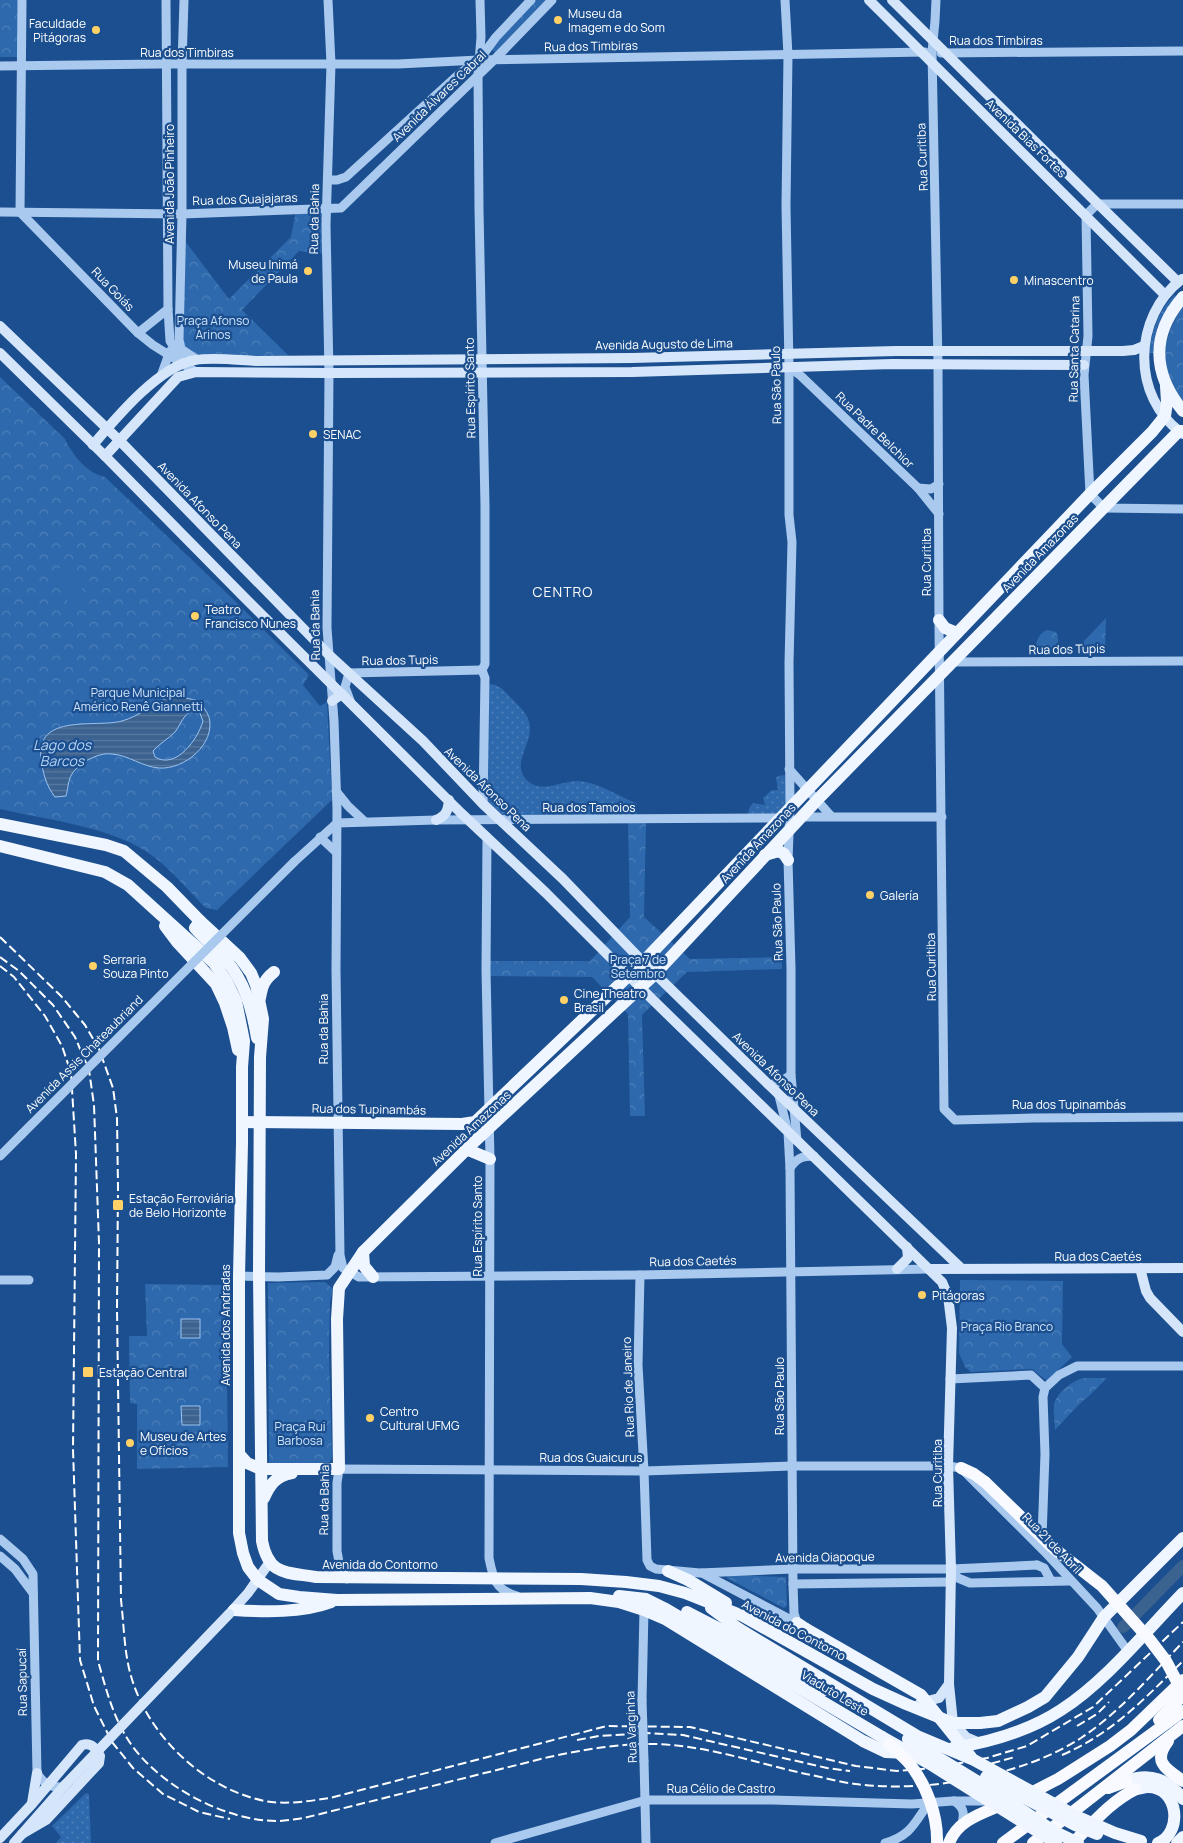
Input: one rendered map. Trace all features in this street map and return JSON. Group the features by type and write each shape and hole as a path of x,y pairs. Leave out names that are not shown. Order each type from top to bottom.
{"highway":[{"path":"954,1467 974,1474 985,1482 1052,1547 1102,1586 1161,1654 1183,1693"},
{"path":"1110,1746 1131,1730 1183,1680"},
{"path":"949,1843 951,1836 962,1823 1030,1794 1134,1732 1183,1693"},
{"path":"1058,1802 1091,1773 1156,1723 1183,1693"},
{"path":"1004,1842 1183,1711"},
{"path":"1033,1843 1183,1726"},
{"path":"1172,1735 1160,1755 1161,1762 1165,1768 1183,1781"},
{"path":"882,1737 907,1761 919,1778 932,1807 938,1843"},
{"path":"1097,1793 1132,1785"},
{"path":"1073,1843 1124,1795 1132,1785"},
{"path":"1058,1843 1091,1824"}],"main road":[{"name":"Avenida Bias Fortes","path":"868,0 1165,295"},
{"name":"Avenida Bias Fortes","path":"892,0 1098,204 1181,280"},
{"path":"1181,280 1165,295 1154,311 1148,328 1143,356 1151,394 1165,416 1182,432"},
{"path":"1183,297 1169,315 1162,335 1160,356 1161,373 1166,386 1183,411"},
{"name":"Avenida Afonso Pena","path":"0,326 119,440 329,654 422,741 483,804 563,879 643,962 779,1096 960,1268"},
{"name":"Avenida Augusto de Lima","path":"185,363 196,360 632,358 938,351 1122,351 1134,350 1144,346"},
{"path":"0,353 469,820 546,893 929,1269"},
{"path":"93,445 138,396 170,369 185,363"},
{"path":"105,456 178,377 196,372 329,374 632,372 938,364 1084,364"},
{"path":"1165,416 1167,402 1166,386"},
{"name":"Avenida Amazonas","path":"489,1109 643,962 1090,494 1152,432 1165,416"},
{"name":"Avenida Amazonas","path":"348,1272 364,1252 466,1150 655,974 789,828 1104,508 1182,432"},
{"path":"938,620 945,628 957,633"},
{"path":"332,701 342,694"},
{"path":"436,820 447,813 449,800"},
{"path":"0,824 106,845 124,851 167,887 224,958 245,988 250,1003 260,1057"},
{"name":"Avenida dos Andradas","path":"0,846 105,872 128,885 145,900 177,942 189,947 216,984 225,1003 233,1027 242,1067 239,1276 239,1533 248,1567 258,1580"},
{"path":"765,855 779,852 784,854 788,860"},
{"path":"189,947 192,934 198,925"},
{"path":"14,1843 64,1786 232,1612 270,1563 266,1558 262,1541 263,1503 261,1469 259,1275 260,1057 263,1018 260,998 251,973 240,958 198,925"},
{"path":"260,998 262,985 274,972"},
{"name":"Rua dos Tupinambás","path":"242,1122 468,1124 475,1122 489,1109"},
{"path":"466,1150 490,1158"},
{"path":"897,1269 908,1258 907,1247"},
{"path":"364,1252 364,1266 373,1277"},
{"path":"1140,1268 1146,1291 1162,1312 1183,1332"},
{"name":"Rua dos Caetés","path":"929,1269 1183,1268"},
{"name":"Rua Curitiba","path":"929,1269 942,1282 948,1296 952,1328 950,1379 954,1467 948,1684 953,1722"},
{"name":"Rua da Bahia","path":"339,1469 338,1288 348,1272"},
{"path":"239,1454 247,1463 261,1469"},
{"name":"Rua dos Guaicurus","path":"261,1469 339,1469"},
{"path":"263,1503 270,1486 276,1479 301,1470"},
{"name":"Avenida do Contorno","path":"741,1623 873,1689 953,1722 998,1721 1045,1697 1078,1657 1104,1617 1183,1538"},
{"name":"Avenida do Contorno","path":"270,1563 274,1567 289,1573 316,1578 581,1578 659,1586 697,1598"},
{"path":"668,1571 688,1580 726,1603 741,1623"},
{"path":"258,1580 279,1594 336,1600 590,1598 619,1602 665,1619 846,1730 880,1750 891,1753 923,1753 980,1744 1034,1725 1062,1710 1100,1678 1183,1593"},
{"name":"Viaduto Leste","path":"626,1582 670,1602 720,1629 884,1724 1056,1832 1078,1843"},
{"name":"Viaduto Leste","path":"590,1598 618,1596 646,1599 664,1608 930,1764 1058,1843"},
{"name":"Viaduto Leste","path":"697,1598 741,1623 974,1771 1066,1821 1120,1843"},
{"path":"232,1612 278,1611 318,1607 336,1600"},
{"path":"802,1626 921,1695 974,1760"},
{"path":"906,1704 928,1702 939,1698 948,1684"},
{"path":"953,1722 966,1737 980,1744"},
{"name":"Viaduto Leste","path":"917,1736 974,1760 1078,1817 1115,1833 1145,1842"},
{"path":"0,1838 32,1804 82,1745 92,1744 99,1753 99,1763 46,1820 22,1834"},
{"path":"32,1804 37,1772"},
{"path":"1132,1785 1145,1777 1164,1781 1183,1799"},
{"path":"1132,1785 1156,1788 1163,1791 1176,1804 1179,1822 1177,1829 1166,1840 1158,1843"},
{"path":"1177,1843 1183,1836"}],"street":[{"path":"20,212 22,0"},
{"name":"Avenida João Pinheiro","path":"161,376 171,350 168,309 169,214 166,0"},
{"name":"Avenida João Pinheiro","path":"184,0 179,340 181,349 196,360"},
{"name":"Rua da Bahia","path":"328,0 331,64 327,209 329,374 328,628 337,822 337,1122 340,1249"},
{"name":"Rua Espírito Santo","path":"480,0 481,37 478,74 485,664 482,670 485,678 483,804"},
{"name":"Avenida Álvares Cabral","path":"328,180 346,177 459,74 479,60 496,36 531,0"},
{"name":"Avenida Álvares Cabral","path":"341,208 494,60 552,0"},
{"name":"Rua São Paulo","path":"785,0 788,54 786,215 789,515 792,542 789,769 785,813 789,828 791,1075 797,1141"},
{"name":"Rua Curitiba","path":"936,0 932,64 938,351 938,620 942,817 944,1110 955,1120"},
{"name":"Rua dos Timbiras","path":"0,66 398,64 479,60 921,52 1183,52"},
{"path":"1086,215 1098,204 1183,204"},
{"name":"Rua dos Guajajaras","path":"0,212 182,214 341,208"},
{"name":"Rua Goiás","path":"20,212 138,333 153,345 171,350 196,372"},
{"name":"Rua Santa Catarina","path":"1086,215 1088,336 1084,364 1090,494"},
{"path":"138,333 168,309"},
{"name":"Rua Padre Belchior","path":"789,367 801,376 918,488 939,514"},
{"path":"918,488 931,489 939,484"},
{"path":"1090,494 1104,508 1183,509"},
{"name":"Rua dos Tupis","path":"952,662 1183,661"},
{"name":"Rua dos Tupis","path":"351,703 345,687 349,673 482,670"},
{"path":"789,769 831,816"},
{"path":"462,783 475,784 480,782 484,774"},
{"path":"335,790 364,822"},
{"name":"Rua dos Tamoios","path":"337,822 785,813"},
{"path":"801,817 942,817"},
{"name":"Avenida Assis Chateaubriand","path":"0,1156 294,862 337,822"},
{"path":"320,837 336,852"},
{"name":"Rua Espírito Santo","path":"487,837 486,970 490,1127 489,1558 493,1578"},
{"path":"769,1085 778,1083 791,1075"},
{"name":"Rua São Paulo","path":"779,1096 788,1132 790,1169 793,1584 794,1613 802,1626"},
{"name":"Rua dos Tupinambás","path":"955,1120 1183,1117"},
{"path":"790,1169 796,1160 804,1156 814,1156"},
{"path":"239,1276 327,1275 335,1267 340,1249"},
{"path":"340,1249 340,1261 343,1268 348,1272"},
{"name":"Rua dos Caetés","path":"348,1272 359,1278 929,1269"},
{"name":"Rua Rio de Janeiro","path":"640,1275 638,1365 647,1560 650,1566 656,1570 700,1573"},
{"path":"0,1280 29,1280"},
{"path":"1051,1581 1044,1568 1037,1565 1044,1551 1041,1532 1044,1454 1043,1397 1045,1388 1068,1369 1077,1366 1183,1366"},
{"path":"950,1379 1031,1375 1045,1388"},
{"name":"Rua dos Guaicurus","path":"339,1469 644,1470 792,1466 954,1467"},
{"name":"Rua 21 de Abril","path":"954,1467 1044,1551 1104,1617 1128,1650"},
{"name":"Rua da Bahia","path":"339,1469 337,1482 338,1551 339,1562 347,1579"},
{"name":"Rua Sapucaí","path":"0,1538 23,1559 33,1574 37,1772"},
{"path":"0,1556 15,1569 33,1593"},
{"name":"Avenida Oiapoque","path":"700,1573 793,1569 951,1569 1037,1565"},
{"path":"951,1569 958,1578 970,1583 1070,1581"},
{"name":"Avenida do Contorno","path":"700,1573 802,1626"},
{"path":"493,1578 498,1586 509,1594 522,1598"},
{"path":"793,1584 951,1582"},
{"name":"Rua Varginha","path":"644,1610 642,1700 646,1843"},
{"path":"37,1772 48,1785 55,1788 64,1786"},
{"name":"Rua Célio de Castro","path":"495,1843 646,1800 772,1800 912,1804 954,1801 1009,1802"},
{"path":"954,1801 964,1811 962,1823"},
{"path":"912,1804 920,1815"},
{"path":"885,1843 907,1834 928,1804"}],"green space":[{"path":"0,0 22,0 22,57 0,57"},
{"path":"534,0 547,0 497,54 489,48"},
{"name":"Praça Afonso Arinos","path":"327,209 326,254 299,251 242,310 293,360 204,359 181,349 182,237 229,299 291,237 296,210"},
{"path":"1174,295 1176,296 1157,327 1154,353 1149,353 1152,336 1163,308"},
{"path":"1183,305 1183,405 1169,379 1165,355 1170,331"},
{"name":"Parque Municipal Américo Renê Giannetti","path":"0,377 65,439 81,463 92,472 105,477 233,599 309,675 303,685 320,706 327,702 332,800 217,910 206,908 154,857 121,838 80,826 0,809"},
{"path":"66,564 86,595 70,605 50,575"},
{"path":"1106,618 1105,655 1083,655 1084,641"},
{"path":"1047,630 1056,632 1058,638 1057,647 1051,655 1035,655 1039,637"},
{"path":"490,684 504,691 528,719 529,735 521,764 521,771 525,778 537,786 544,787 572,781 594,784 637,804 637,819 501,819 486,807 486,688"},
{"path":"789,769 790,808 781,818 749,817 748,813 753,803 765,805 763,798 772,790 778,790 776,778 785,775"},
{"name":"Praça 7 de Setembro","path":"628,823 646,823 644,917 690,959 782,957 782,969 687,972 642,1015 645,1116 630,1116 628,1014 592,977 490,976 490,961 590,961 630,917"},
{"name":"Praça Rio Branco","path":"960,1280 1063,1281 1062,1344 1072,1357 1047,1381 1032,1369 971,1372 965,1367 959,1353"},
{"name":"Praça Rui Barbosa","path":"325,1282 333,1289 330,1302 329,1352 332,1457 330,1462 325,1464 269,1464 268,1283"},
{"path":"145,1284 226,1285 228,1467 137,1469 137,1404 130,1403 129,1336 147,1336"},
{"path":"1084,1378 1107,1378 1055,1430 1055,1400 1075,1381"},
{"path":"727,1575 786,1577 787,1606 784,1608 727,1578"},
{"path":"86,1793 89,1794 91,1843 56,1843 61,1837 52,1826"}],"water":[{"name":"Lago dos Barcos","path":"170,697 199,701 207,713 210,727 208,737 196,753 178,765 159,768 147,766 124,756 101,755 89,759 75,770 70,779 66,796 55,797 45,779 41,758 42,744 48,734 58,728 70,725 122,721","holes":["193,710 199,711 203,721 196,736 185,751 171,759 163,760 155,757 153,751 175,732 187,714"]},
{"path":"181,1319 200,1319 200,1338 181,1338"},
{"path":"181,1406 200,1406 200,1425 182,1425"}],"waterway":[{"path":"1123,1627 1183,1566"}],"railway":[{"path":"0,937 61,996 85,1025 99,1049 113,1088 117,1118 117,1309 121,1600 127,1658 139,1698 165,1739 200,1772 221,1785 242,1795 281,1803 330,1798 607,1726 690,1727 856,1766 897,1771 933,1768 987,1758 1027,1746 1093,1707 1183,1622"},
{"path":"0,957 19,971 53,1005 75,1037 89,1070 94,1105 99,1243 98,1661 115,1715 136,1751 169,1782 190,1795 211,1806 234,1814 256,1819 287,1820 304,1818 549,1757 599,1748 650,1744 690,1747 855,1784 882,1786 941,1784 1002,1772 1030,1763 1057,1752 1081,1738 1122,1705 1183,1642"},
{"path":"0,966 14,977 45,1016 62,1046 71,1073 76,1154 73,1449 80,1660 94,1706 112,1742 133,1768 163,1794 199,1812 230,1819"},
{"path":"1062,1755 1112,1726 1141,1702 1183,1661"},
{"path":"1077,1726 1097,1714 1109,1702"},
{"path":"577,1740 599,1736 647,1733 683,1735 827,1768 850,1771"},
{"path":"979,1767 1015,1757"}],"place":[{"name":"Museu da Imagem e do Som","path":"558,20"},
{"name":"Faculdade Pitágoras","path":"96,30"},
{"name":"Museu Inimá de Paula","path":"308,271"},
{"name":"Minascentro","path":"1014,280"},
{"name":"SENAC","path":"313,434"},
{"name":"Teatro Francisco Nunes","path":"195,616"},
{"name":"Galería","path":"870,895"},
{"name":"Serraria Souza Pinto","path":"93,966"},
{"name":"Cine Theatro Brasil","path":"564,1000"},
{"name":"Estação Ferroviária de Belo Horizonte","path":"118,1205"},
{"name":"Pitágoras","path":"922,1295"},
{"name":"Estação Central","path":"88,1372"},
{"name":"Centro Cultural UFMG","path":"370,1418"},
{"name":"Museu de Artes e Ofícios","path":"130,1443"}],"district":[{"name":"CENTRO","path":"563,591"}]}
